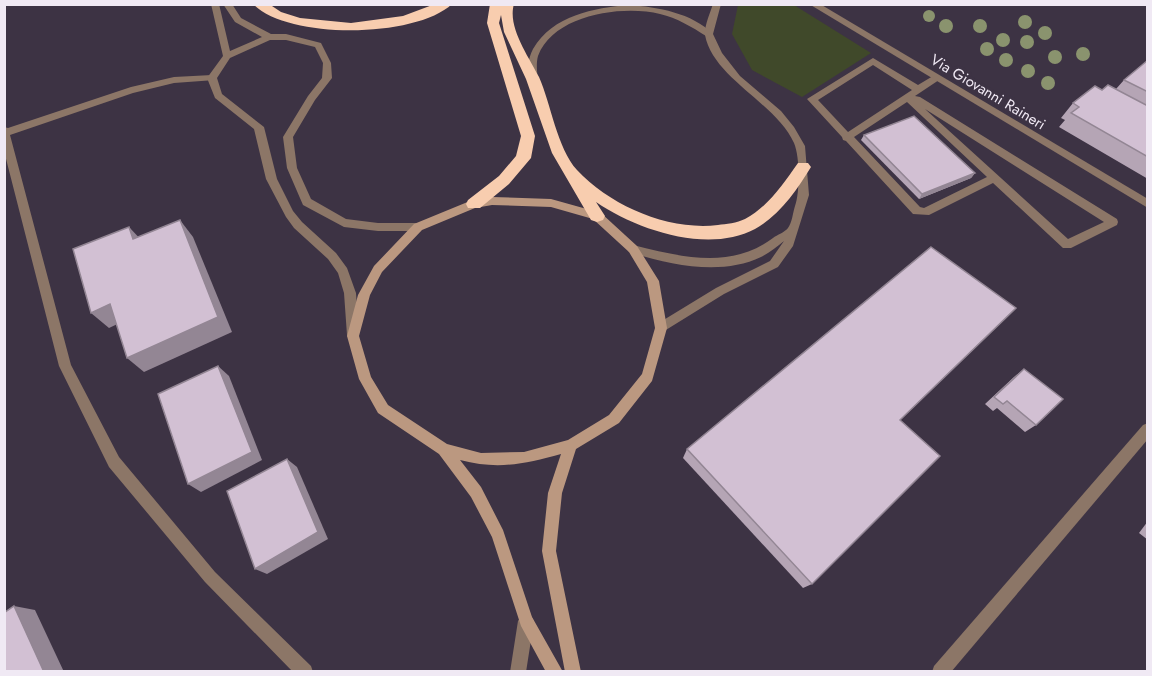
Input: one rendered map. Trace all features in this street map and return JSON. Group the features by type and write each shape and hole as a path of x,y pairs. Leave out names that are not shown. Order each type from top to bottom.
{"highway":[{"path":"259,4 266,11 297,21 337,27 385,26 446,4"},
{"path":"474,204 504,180 523,158 528,136 493,22 496,4"},
{"path":"507,4 510,32 533,79 559,153 597,216"},
{"path":"570,172 593,193 619,210 660,227 709,234 749,225 776,202 803,167"}],"main road":[{"path":"444,450 481,459 524,458 572,445 614,419 648,377 661,328 653,281 633,249 597,216 551,203 492,201 474,204 418,226 378,269 364,295 353,336 364,379 383,409 444,450 476,492 498,535 526,621 555,672"},
{"path":"572,445 555,493 549,551 573,672"}],"street":[{"path":"215,4 227,56"},
{"path":"227,4 238,20 269,37"},
{"path":"639,4 650,10"},
{"path":"709,34 717,4"},
{"name":"Via Giovanni Raineri","path":"813,4 1148,204"},
{"path":"533,79 534,56 548,36 565,22 582,15 617,7 662,11 709,34 718,54 737,78 778,113 791,129 800,146 804,195 788,246 774,264 720,291 661,328"},
{"path":"212,78 227,56 269,37 286,37 318,45 327,63 327,78 311,98 288,137 292,168 307,202 344,223 378,227 418,226"},
{"path":"912,94 1113,222 1066,245 994,178 912,94 873,61 812,99 916,211 925,212 994,178"},
{"path":"212,78 174,80 131,90 5,131 66,366 114,462 210,577 305,672"},
{"path":"212,78 218,96 259,127 266,166 273,185 298,224 325,246 347,279 353,336"},
{"path":"846,138 936,78"},
{"path":"633,249 674,259 727,260 755,255 781,236 794,230"},
{"path":"940,672 1148,429"},
{"path":"518,672 526,621"}],"green space":[{"path":"738,5 794,5 871,53 802,97 752,70 732,34"}],"building":[{"path":"1148,60 1148,90 1124,80"},
{"path":"1108,85 1148,106 1148,157 1071,113 1079,107 1073,103 1095,86 1102,90"},
{"path":"914,116 975,173 922,194 864,135"},
{"path":"180,220 218,317 127,358 110,304 91,313 73,249 129,227 133,239"},
{"path":"931,247 1016,308 900,420 940,456 812,584 687,449"},
{"path":"218,366 252,452 188,484 158,394"},
{"path":"1024,369 1063,399 1036,425 1007,401 1003,404 994,397"},
{"path":"287,459 318,532 255,569 227,491"},
{"path":"14,606 44,672 4,672 4,613"}]}
